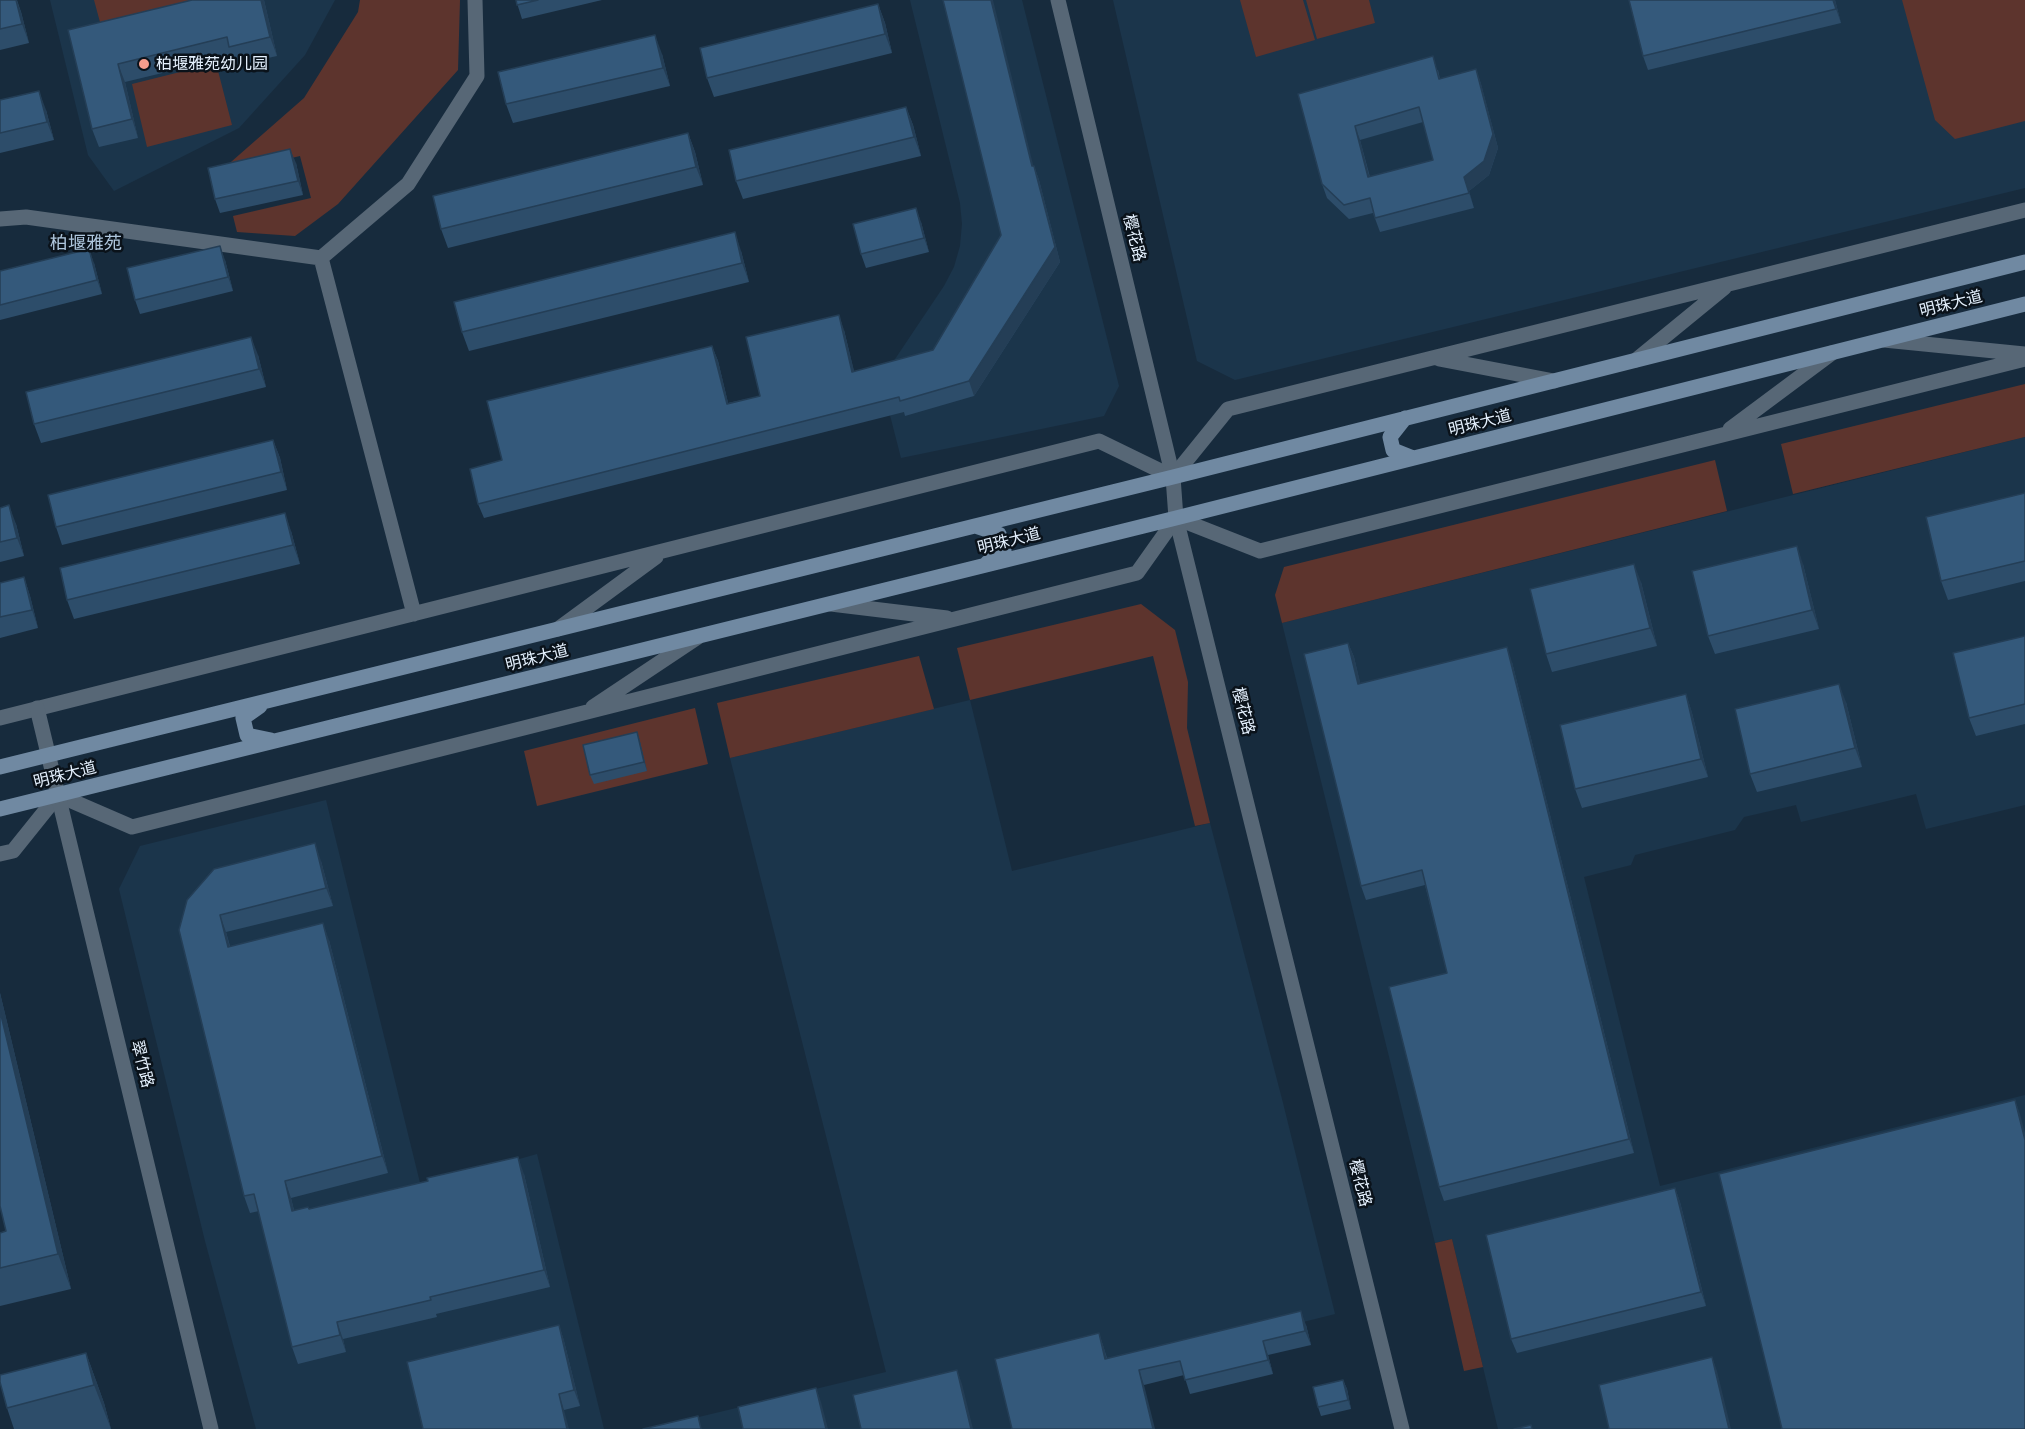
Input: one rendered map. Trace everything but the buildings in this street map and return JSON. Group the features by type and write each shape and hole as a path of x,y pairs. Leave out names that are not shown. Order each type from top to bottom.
{"main road":[{"name":"明珠大道","path":"0,767 1173,477 2025,262"},
{"name":"明珠大道","path":"0,809 1176,518 2025,304"},
{"path":"1406,418 1390,437 1393,450 1413,458"},
{"path":"974,526 999,534 1004,550 982,566"},
{"path":"267,701 243,718 247,735 277,741"}],"street":[{"path":"0,219 26,217 321,258 408,184 477,76 475,0"},
{"name":"樱花路","path":"1058,0 1173,477 1176,518 1402,1429"},
{"path":"0,718 1099,441 1173,477 1228,409 2025,210"},
{"path":"321,258 414,614"},
{"path":"1636,360 1729,284"},
{"path":"1881,340 2025,354"},
{"path":"1723,435 1832,352"},
{"path":"1433,358 1554,381"},
{"path":"0,854 13,851 58,795 132,827 1137,573 1176,518 1260,552 2025,359"},
{"path":"558,629 663,551"},
{"path":"831,604 956,619"},
{"path":"583,713 700,636"},
{"name":"翠竹路","path":"37,708 211,1429"}],"shaded area":[{"name":"柏堰雅苑幼儿园","path":"50,0 335,0 305,55 239,128 114,191 88,155"},
{"path":"94,0 200,0 104,37"},
{"path":"360,0 460,0 458,70 338,204 295,236 237,232 233,216 311,198 300,156 215,176 304,98 358,12"},
{"path":"910,0 1022,0 1119,386 1104,416 901,458 881,380 944,286 954,267 960,246 962,224 960,203"},
{"path":"1113,0 2025,0 2025,188 1235,380 1197,361"},
{"path":"1240,0 1303,0 1315,40 1256,57"},
{"path":"1306,0 1369,0 1375,23 1317,39"},
{"path":"1902,0 2025,0 2025,121 1955,139 1935,120"},
{"path":"216,63 232,125 147,147 132,84"},
{"path":"2025,384 2025,437 1793,494 1781,444"},
{"path":"2025,437 2025,805 1926,829 1916,794 1801,822 1796,805 1744,817 1735,830 1635,855 1631,865 1584,877 1660,1186 2025,1095 2025,1429 1498,1429 1452,1239 1435,1243 1282,623"},
{"path":"1715,460 1727,511 1282,623 1275,595 1284,567"},
{"path":"1141,604 1175,630 1188,682 1187,728 1210,823 1195,826 1153,656 970,700 957,648"},
{"path":"919,656 934,709 730,758 717,703"},
{"path":"970,700 1012,871 1210,823 1335,1314 1120,1368 1134,1429 649,1429 886,1372 730,758"},
{"path":"695,708 708,764 537,806 524,751"},
{"path":"326,800 421,1187 537,1154 604,1429 256,1429 205,1241 119,889 140,846"},
{"path":"1452,1239 1483,1367 1464,1371 1435,1243"}],"place":[{"name":"柏堰雅苑幼儿园","path":"144,64"}],"district":[{"name":"柏堰雅苑","path":"86,244"}]}
